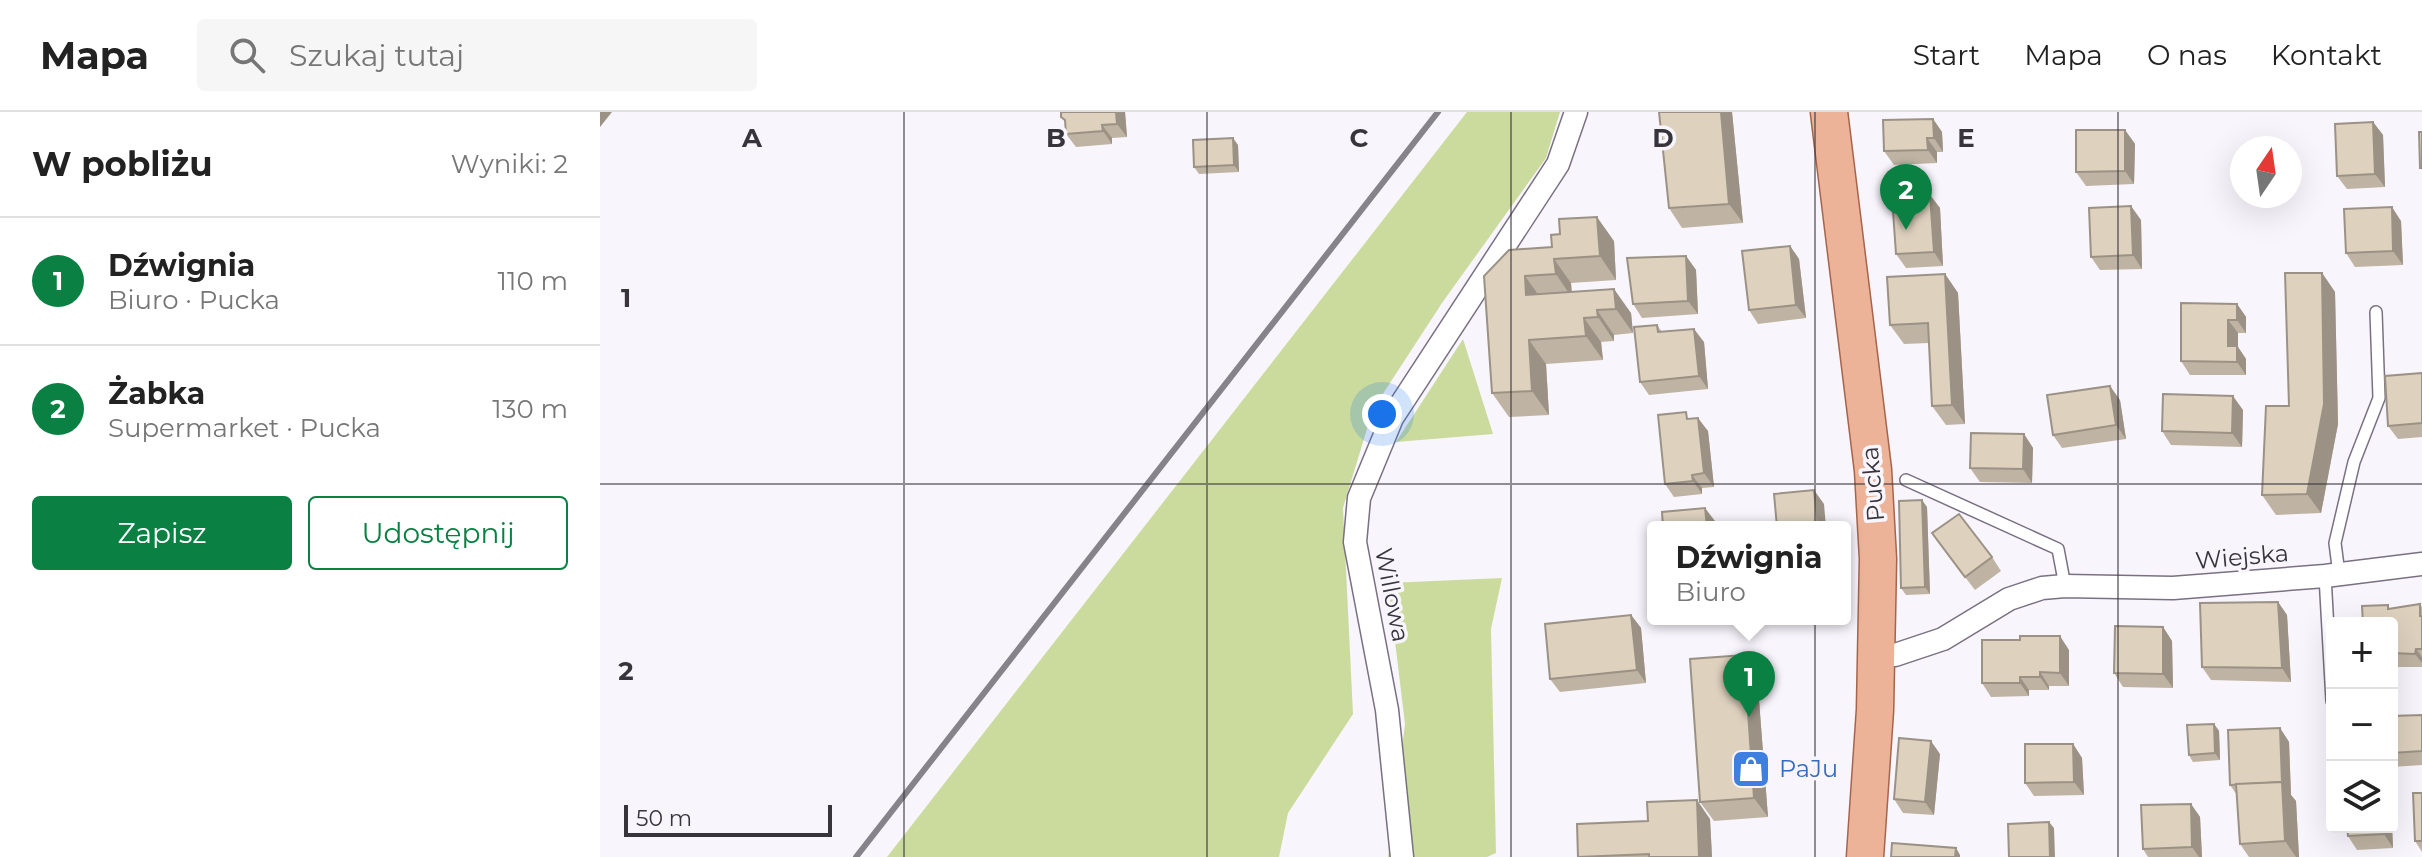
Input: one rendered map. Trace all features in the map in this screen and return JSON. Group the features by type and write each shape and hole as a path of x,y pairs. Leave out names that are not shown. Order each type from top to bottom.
{"main road":[{"name":"Pucka","path":"1829,112 1873,470 1878,559 1875,710 1865,857"}],"street":[{"name":"Willowa","path":"1402,857 1387,710 1355,542 1359,498 1392,418 1558,164 1576,112"},
{"name":"Wiejska","path":"1876,656 1895,655 1943,639 2009,599 2042,588 2173,588 2422,564"}],"lane":[{"path":"2332,689 2335,543 2354,462 2379,398 2376,312"},
{"path":"1906,480 2058,549 2065,586"}],"green space":[{"path":"1467,112 1560,112 1546,158 1442,303 1373,409 1343,508 1353,714 1288,813 1279,857 887,857"},
{"path":"1463,339 1493,434 1396,442"},
{"path":"1502,578 1491,629 1496,853 1487,857 1388,857 1405,724 1388,583"}],"building":[{"path":"1061,112 1116,112 1117,124 1102,125 1103,131 1066,134"},
{"path":"1659,112 1721,112 1729,204 1669,208"},
{"path":"1933,119 1934,138 1927,138 1928,150 1884,151 1883,120"},
{"path":"2373,122 2375,174 2337,176 2335,124"},
{"path":"2076,130 2125,130 2125,171 2076,172"},
{"path":"2419,132 2422,132 2422,168 2420,168"},
{"path":"1233,138 1234,165 1194,167 1193,140"},
{"path":"1930,195 1934,252 1896,254 1892,197"},
{"path":"2131,206 2133,255 2091,257 2089,208"},
{"path":"2392,207 2393,251 2346,253 2344,209"},
{"path":"1597,217 1600,256 1554,259 1556,274 1525,276 1526,295 1614,289 1616,309 1597,310 1598,317 1584,318 1586,336 1529,340 1532,391 1492,393 1484,276 1509,250 1552,247 1551,235 1560,234 1559,219"},
{"path":"1790,246 1796,305 1749,310 1742,251"},
{"path":"1686,256 1688,301 1633,304 1627,258"},
{"path":"2285,273 2322,273 2324,404 2307,494 2262,495 2266,406 2289,406"},
{"path":"1945,274 1952,405 1932,406 1928,323 1890,325 1887,277"},
{"path":"2181,303 2237,304 2237,320 2228,320 2228,346 2237,346 2237,362 2181,361"},
{"path":"1657,325 1658,332 1694,329 1699,376 1640,382 1634,327"},
{"path":"2422,373 2422,423 2388,426 2385,376"},
{"path":"2110,386 2116,425 2053,435 2047,395"},
{"path":"2163,394 2233,396 2232,433 2162,431"},
{"path":"1686,412 1687,419 1698,418 1704,473 1692,475 1693,481 1665,484 1658,415"},
{"path":"1971,433 2024,434 2023,469 1970,468"},
{"path":"1814,490 1817,521 1776,521 1774,494"},
{"path":"1922,500 1925,587 1901,588 1899,501"},
{"path":"1705,508 1706,521 1663,521 1662,512"},
{"path":"1959,514 1992,557 1965,577 1932,533"},
{"path":"2278,602 2282,668 2202,667 2200,603"},
{"path":"2420,604 2422,649 2416,649 2415,654 2398,653 2398,617 2363,617 2362,606 2388,605 2388,609"},
{"path":"1631,615 1637,670 1550,679 1545,624"},
{"path":"2115,626 2163,627 2163,674 2114,673"},
{"path":"2020,636 2060,636 2060,673 2040,672 2040,677 2020,677 2020,683 1982,683 1982,640 2020,640"},
{"path":"1744,655 1754,798 1700,802 1690,659"},
{"path":"2422,715 2422,751 2398,753 2398,716"},
{"path":"2214,724 2215,753 2189,755 2187,725"},
{"path":"2280,728 2282,782 2230,785 2228,730"},
{"path":"1899,738 1931,741 1925,802 1894,799"},
{"path":"2025,744 2073,744 2074,782 2025,783"},
{"path":"2282,782 2285,841 2240,844 2236,784"},
{"path":"2413,793 2422,793 2422,841 2415,841"},
{"path":"1697,800 1699,857 1649,857 1649,854 1578,857 1577,824 1648,821 1647,802"},
{"path":"2191,804 2192,847 2143,849 2141,805"},
{"path":"2049,822 2050,857 2009,857 2008,824"},
{"path":"2348,833 2384,834 2348,836"},
{"path":"1892,843 1956,848 1955,857 1891,857"}],"railway":[{"path":"856,857 1438,112"}],"place":[{"name":"Żabka","path":"1906,230"},
{"name":"Dźwignia","path":"1749,717"},
{"name":"PaJu","path":"1751,769"}]}
